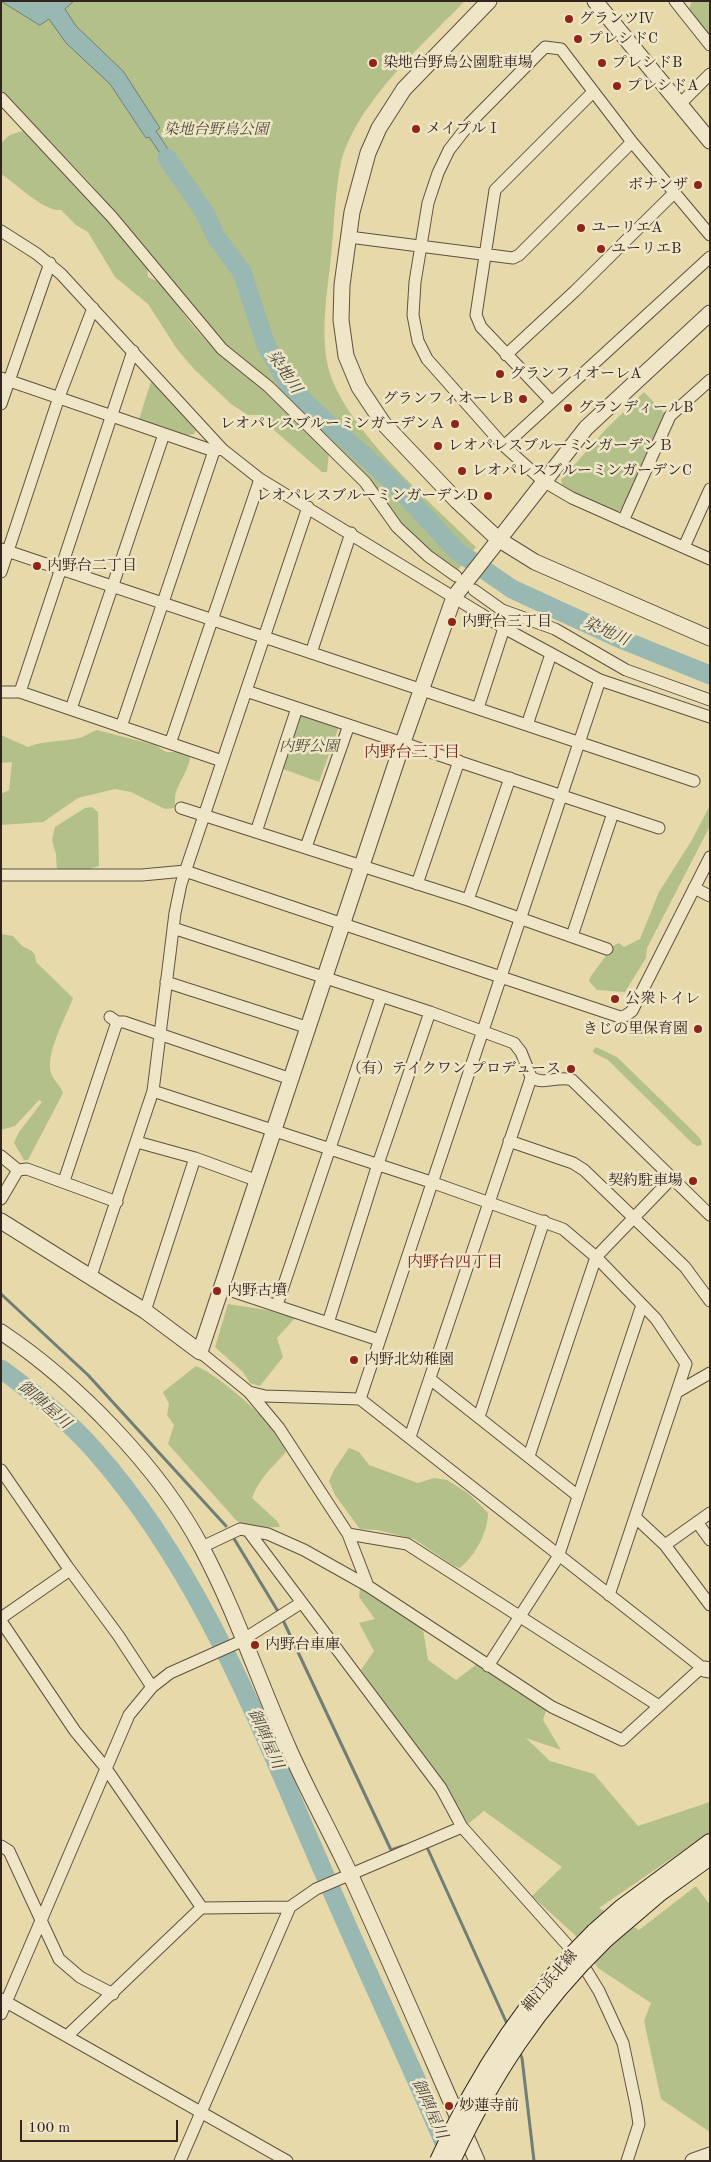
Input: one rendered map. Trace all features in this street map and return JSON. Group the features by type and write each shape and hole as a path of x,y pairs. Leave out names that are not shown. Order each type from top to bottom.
{"main road":[{"name":"細江浜北線","path":"452,2161 485,2093 517,2041 621,1908 710,1842"},
{"name":"細江浜北線","path":"438,2161 470,2094 501,2043 542,1986 600,1936 710,1857"}],"street":[{"path":"489,1 404,89 379,128 360,175 342,285 340,320 346,356 366,399 383,423 457,501 498,539 535,562 710,638"},
{"path":"595,1 620,28 679,105 710,141"},
{"path":"680,3 710,45"},
{"path":"710,235 632,142 561,49 545,47 470,123 449,150 429,197 420,247 413,316 420,346 427,359 504,446 542,481 572,498 710,559"},
{"path":"679,105 710,74"},
{"path":"551,401 506,355 481,327 476,318 484,256 495,190 593,92"},
{"path":"1,98 112,217 222,349 269,386 361,478 384,506 397,527 428,556 466,581 502,610 555,629 626,670 710,700"},
{"path":"349,237 484,256 516,257 632,142"},
{"path":"506,355 576,291 674,193"},
{"path":"2,233 50,263 207,432 218,450"},
{"path":"504,446 710,257"},
{"path":"1,404 5,380 50,263"},
{"path":"1,572 5,550 59,397 93,308"},
{"path":"200,1352 223,1288 420,689 454,597 542,481 586,428 710,313"},
{"path":"20,692 110,415 133,352"},
{"path":"5,380 185,441 218,450 260,479 504,628 600,680 710,717"},
{"path":"623,520 670,416 710,380"},
{"path":"185,441 192,440 207,432"},
{"path":"71,709 111,586 164,434"},
{"path":"121,727 218,450"},
{"path":"171,742 260,479"},
{"path":"684,548 710,489"},
{"path":"91,1276 153,1092 159,1034 180,884 186,871 308,507"},
{"path":"311,653 351,533"},
{"path":"5,550 694,781"},
{"path":"478,708 504,628"},
{"path":"527,725 552,654"},
{"path":"360,1399 600,680"},
{"path":"246,691 659,828"},
{"path":"1,692 20,692 222,761"},
{"path":"256,832 297,708"},
{"path":"306,847 349,725"},
{"path":"417,884 459,761"},
{"path":"468,900 510,778"},
{"path":"181,808 468,900 607,948"},
{"path":"572,936 613,813"},
{"path":"1,875 142,875 186,871 615,1015 625,1016 632,1011 710,857"},
{"path":"694,888 710,896"},
{"path":"173,928 325,980 430,1012 517,1046 531,1078 410,1437"},
{"path":"166,982 308,1028"},
{"path":"276,1305 381,997"},
{"path":"328,1323 378,1164 430,1012"},
{"path":"64,1181 114,1020 291,1079"},
{"path":"531,1078 542,1081 566,1078 572,1080 710,1215"},
{"path":"526,1093 542,1081"},
{"path":"153,1092 488,1201 544,1221 571,1234 656,1319 696,1381"},
{"path":"509,1141 573,1162 634,1216 685,1266 710,1301"},
{"path":"137,1142 195,1158 258,1180"},
{"path":"1,1156 18,1170 27,1169 117,1202"},
{"path":"145,1311 195,1158"},
{"path":"3,1192 18,1170"},
{"path":"529,1456 596,1257 673,1177"},
{"path":"1,1221 145,1311 200,1352 248,1392 279,1428 348,1534 368,1586"},
{"path":"479,1417 544,1221"},
{"path":"223,1288 379,1340"},
{"path":"488,1666 558,1556 642,1305"},
{"path":"1,1332 48,1367 94,1408 171,1499 202,1547 289,1749 350,1874 477,2161"},
{"path":"608,1595 686,1364"},
{"path":"677,1392 710,1373"},
{"path":"430,1379 578,1496"},
{"path":"202,1547 240,1530 268,1534 304,1550 368,1586 552,1707 622,1740 658,1706 705,1669 558,1556 360,1399 264,1396 248,1392"},
{"path":"1,1470 70,1570 118,1635 152,1687"},
{"path":"665,1545 710,1513"},
{"path":"635,1517 665,1545 710,1605"},
{"path":"697,1522 710,1540"},
{"path":"249,1532 441,1788 462,1827 578,1957 603,1999 623,2043 639,2124 627,2161"},
{"path":"348,1534 407,1544 658,1706"},
{"path":"70,1570 2,1623 75,1731 105,1767 202,1908"},
{"path":"1,2014 4,2001 129,1715 152,1687 170,1674 242,1640 301,1603"},
{"path":"68,2035 202,1908 290,1907 316,1890 350,1874 462,1827"},
{"path":"1,1846 9,1851 59,1960 80,1977 113,1994"},
{"path":"180,2161 290,1907"},
{"path":"4,2001 68,2035 287,2161"},
{"path":"693,2161 710,2154"}],"green space":[{"name":"染地台野鳥公園","path":"1,1 465,1 391,78 373,100 347,145 340,168 336,192 325,308 325,338 328,366 342,401 357,423 395,468 476,547 457,571 428,550 401,523 370,481 225,344 91,184 1,90"},
{"path":"692,1 710,1 710,36 688,11"},
{"path":"22,131 32,136 147,265 148,277 161,283 191,324 216,351 265,390 329,451 327,472 322,472 275,431 269,421 261,415 248,415 231,404 194,369 177,349 148,304 115,277 88,232 76,225 61,210 47,207 1,174 1,143 10,135"},
{"path":"152,379 197,429 194,434 187,435 139,419"},
{"path":"644,392 666,415 624,509 615,512 563,488 561,480 606,429"},
{"name":"内野公園","path":"299,712 339,726 319,782 280,768"},
{"path":"97,730 155,745 166,752 185,752 190,758 188,767 176,792 174,808 165,809 131,792 115,789 78,798 43,822 1,825 1,794 9,790 12,762 1,763 1,735 28,747 40,743 79,738"},
{"path":"710,805 710,826 647,948 646,958 625,992 597,990 589,981 591,976 613,946 619,943 624,947 640,939 659,892 692,840"},
{"path":"92,807 98,812 99,866 85,870 57,871 56,854 52,840 55,827 85,808"},
{"path":"1,934 13,936 22,946 32,951 36,962 73,998 53,1046 50,1065 52,1076 63,1093 28,1160 24,1160 14,1143 19,1132 42,1102 39,1100 15,1126 1,1130"},
{"path":"596,1047 617,1057 697,1135 702,1145 697,1146 692,1143 608,1060 594,1053 593,1050"},
{"path":"228,1304 267,1310 295,1318 277,1338 283,1357 260,1386 250,1383 243,1372 215,1347"},
{"path":"196,1366 219,1380 248,1403 282,1442 286,1452 262,1479 252,1498 278,1522 280,1527 247,1528 236,1520 168,1444 174,1425 167,1415 169,1404 163,1392"},
{"path":"349,1448 359,1452 369,1465 418,1483 434,1478 447,1480 469,1494 488,1513 486,1528 480,1543 466,1563 460,1568 454,1566 414,1539 377,1530 360,1529 335,1495 329,1481"},
{"path":"360,1587 423,1629 428,1660 456,1680 477,1664 547,1707 543,1720 561,1750 526,1738 550,1761 594,1774 638,1826 710,1802 710,1832 599,1908 639,1930 696,1886 710,1905 710,2132 661,2099 644,2021 651,2003 598,1968 575,1935 532,1896 562,1867 484,1811 468,1824 361,1670 374,1651 359,1623 375,1619 359,1597"}],"water":[{"path":"1,1 74,1 65,9 76,26 123,71 160,128 156,131 186,176 179,181 149,137 146,138 110,84 66,43 49,19 40,25"}],"waterway":[{"name":"染地川","path":"167,158 205,213 216,237 242,272 266,345 289,385 309,406 391,480 457,551 512,589 623,640 710,675"},
{"path":"1,1294 88,1375 226,1526"},
{"name":"御陣屋川","path":"1,1369 50,1407 74,1428 95,1451 133,1497 166,1546 196,1597 250,1703 450,2157"},
{"path":"233,1537 279,1613"},
{"path":"282,1618 391,1850 403,1846"},
{"path":"426,1845 508,2026"},
{"path":"520,2053 534,2161"}],"place":[{"name":"グランツⅣ","path":"569,19"},
{"name":"プレシドC","path":"578,39"},
{"name":"染地台野鳥公園駐車場","path":"373,63"},
{"name":"プレシドB","path":"602,63"},
{"name":"プレシドA","path":"617,86"},
{"name":"メイプルⅠ","path":"416,129"},
{"name":"ボナンザ","path":"698,185"},
{"name":"ユーリエA","path":"581,228"},
{"name":"ユーリエB","path":"601,249"},
{"name":"グランフィオーレA","path":"500,374"},
{"name":"グランフィオーレB","path":"523,399"},
{"name":"グランディールB","path":"568,408"},
{"name":"レオパレスブルーミンガーデンＡ","path":"455,424"},
{"name":"レオパレスブルーミンガーデンＢ","path":"438,446"},
{"name":"レオパレスブルーミンガーデンC","path":"462,471"},
{"name":"レオパレスブルーミンガーデンD","path":"488,496"},
{"name":"内野台二丁目","path":"37,566"},
{"name":"内野台三丁目","path":"452,622"},
{"name":"公衆トイレ","path":"615,999"},
{"name":"きじの里保育園","path":"698,1029"},
{"name":"（有）テイクワン プロデュース","path":"571,1069"},
{"name":"契約駐車場","path":"693,1181"},
{"name":"内野古墳","path":"217,1291"},
{"name":"内野北幼稚園","path":"354,1360"},
{"name":"内野台車庫","path":"255,1645"},
{"name":"妙蓮寺前","path":"449,2106"}],"district":[{"name":"内野台三丁目","path":"412,753"},
{"name":"内野台四丁目","path":"455,1263"}]}
